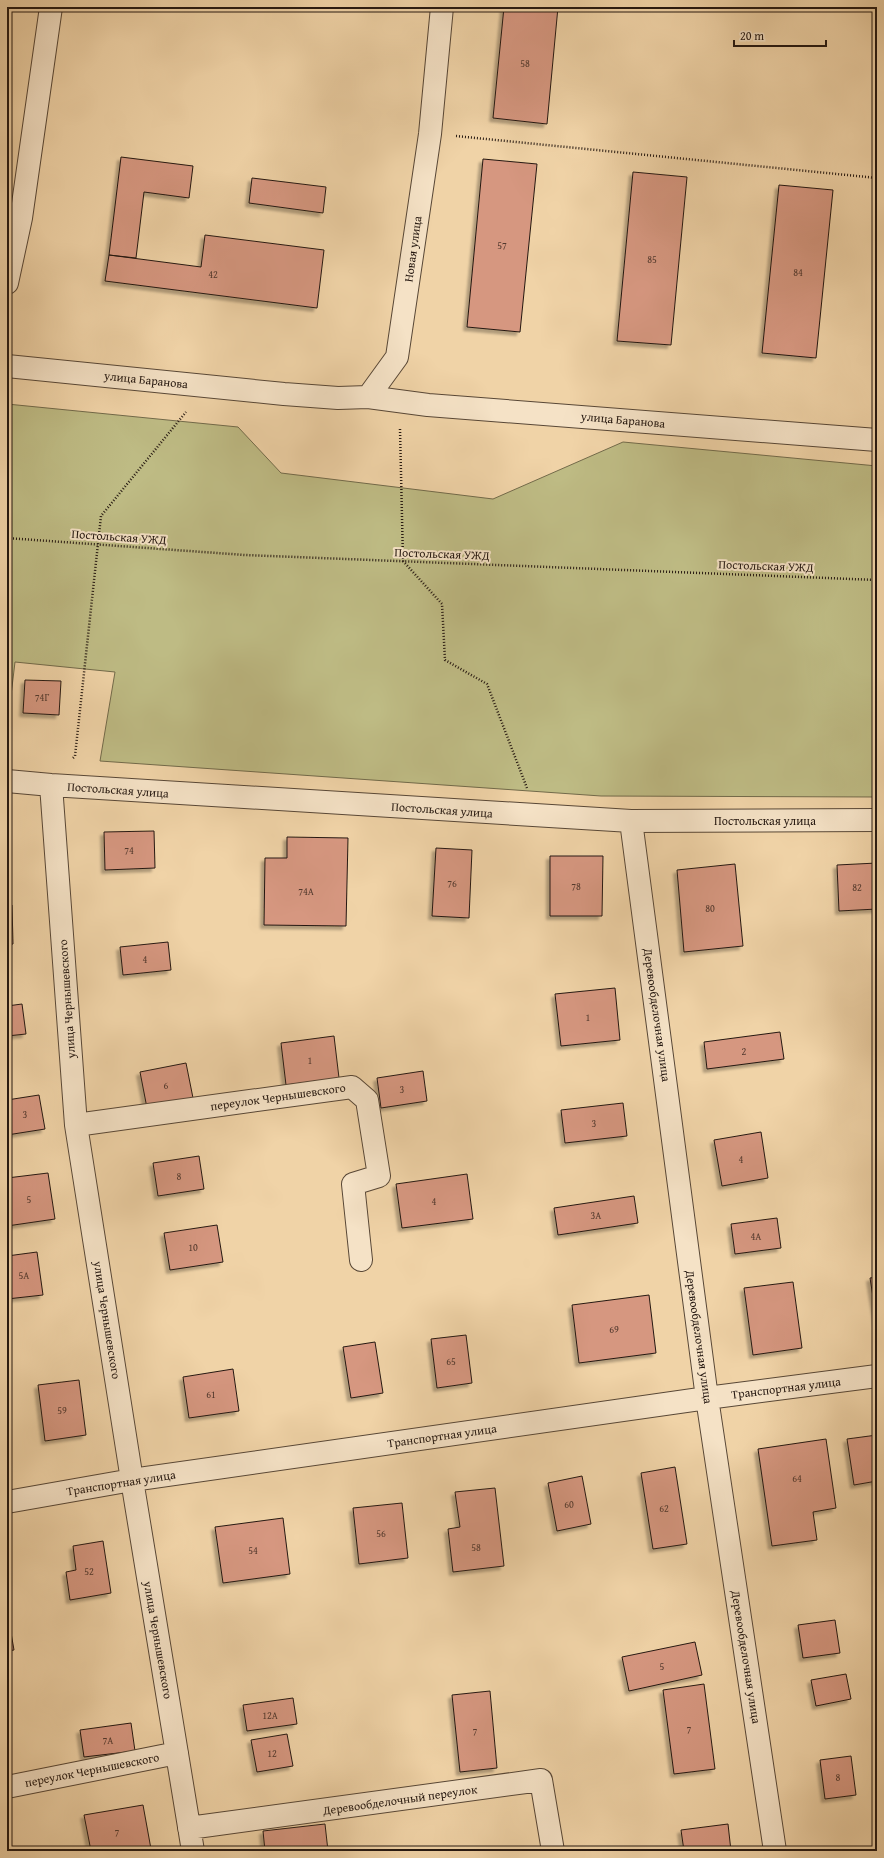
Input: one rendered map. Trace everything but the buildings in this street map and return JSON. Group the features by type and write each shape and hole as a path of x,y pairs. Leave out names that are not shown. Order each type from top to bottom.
{"street":[{"path":"7,283 21,218 51,7"},
{"name":"Новая улица","path":"368,397 398,357 430,134 442,7"},
{"name":"улица Баранова","path":"7,366 284,394 338,398 368,397 428,405 877,440"},
{"name":"Постольская улица","path":"7,781 50,785 631,821 877,820"},
{"name":"улица Чернышевского","path":"50,785 76,1126 193,1851"},
{"name":"Деревообделочная улица","path":"631,821 707,1398 775,1851"},
{"name":"переулок Чернышевского","path":"76,1126 352,1087 367,1100 379,1176 353,1184 361,1260"},
{"name":"Транспортная улица","path":"7,1502 132,1480 707,1398 877,1376"},
{"name":"переулок Чернышевского","path":"7,1787 177,1753"},
{"name":"Деревообделочный переулок","path":"189,1828 541,1780 553,1851"}],"path":[{"path":"430,134 877,178"},
{"path":"50,785 75,756 91,596 101,516 186,412"},
{"path":"400,429 403,561 442,604 445,660 487,684 538,816"},
{"name":"Постольская УЖД","path":"7,538 245,555 877,580"}],"shaded area":[{"path":"7,404 238,427 281,473 493,499 623,442 877,466 877,797 601,796 100,761 115,672 15,662 7,729"}]}
